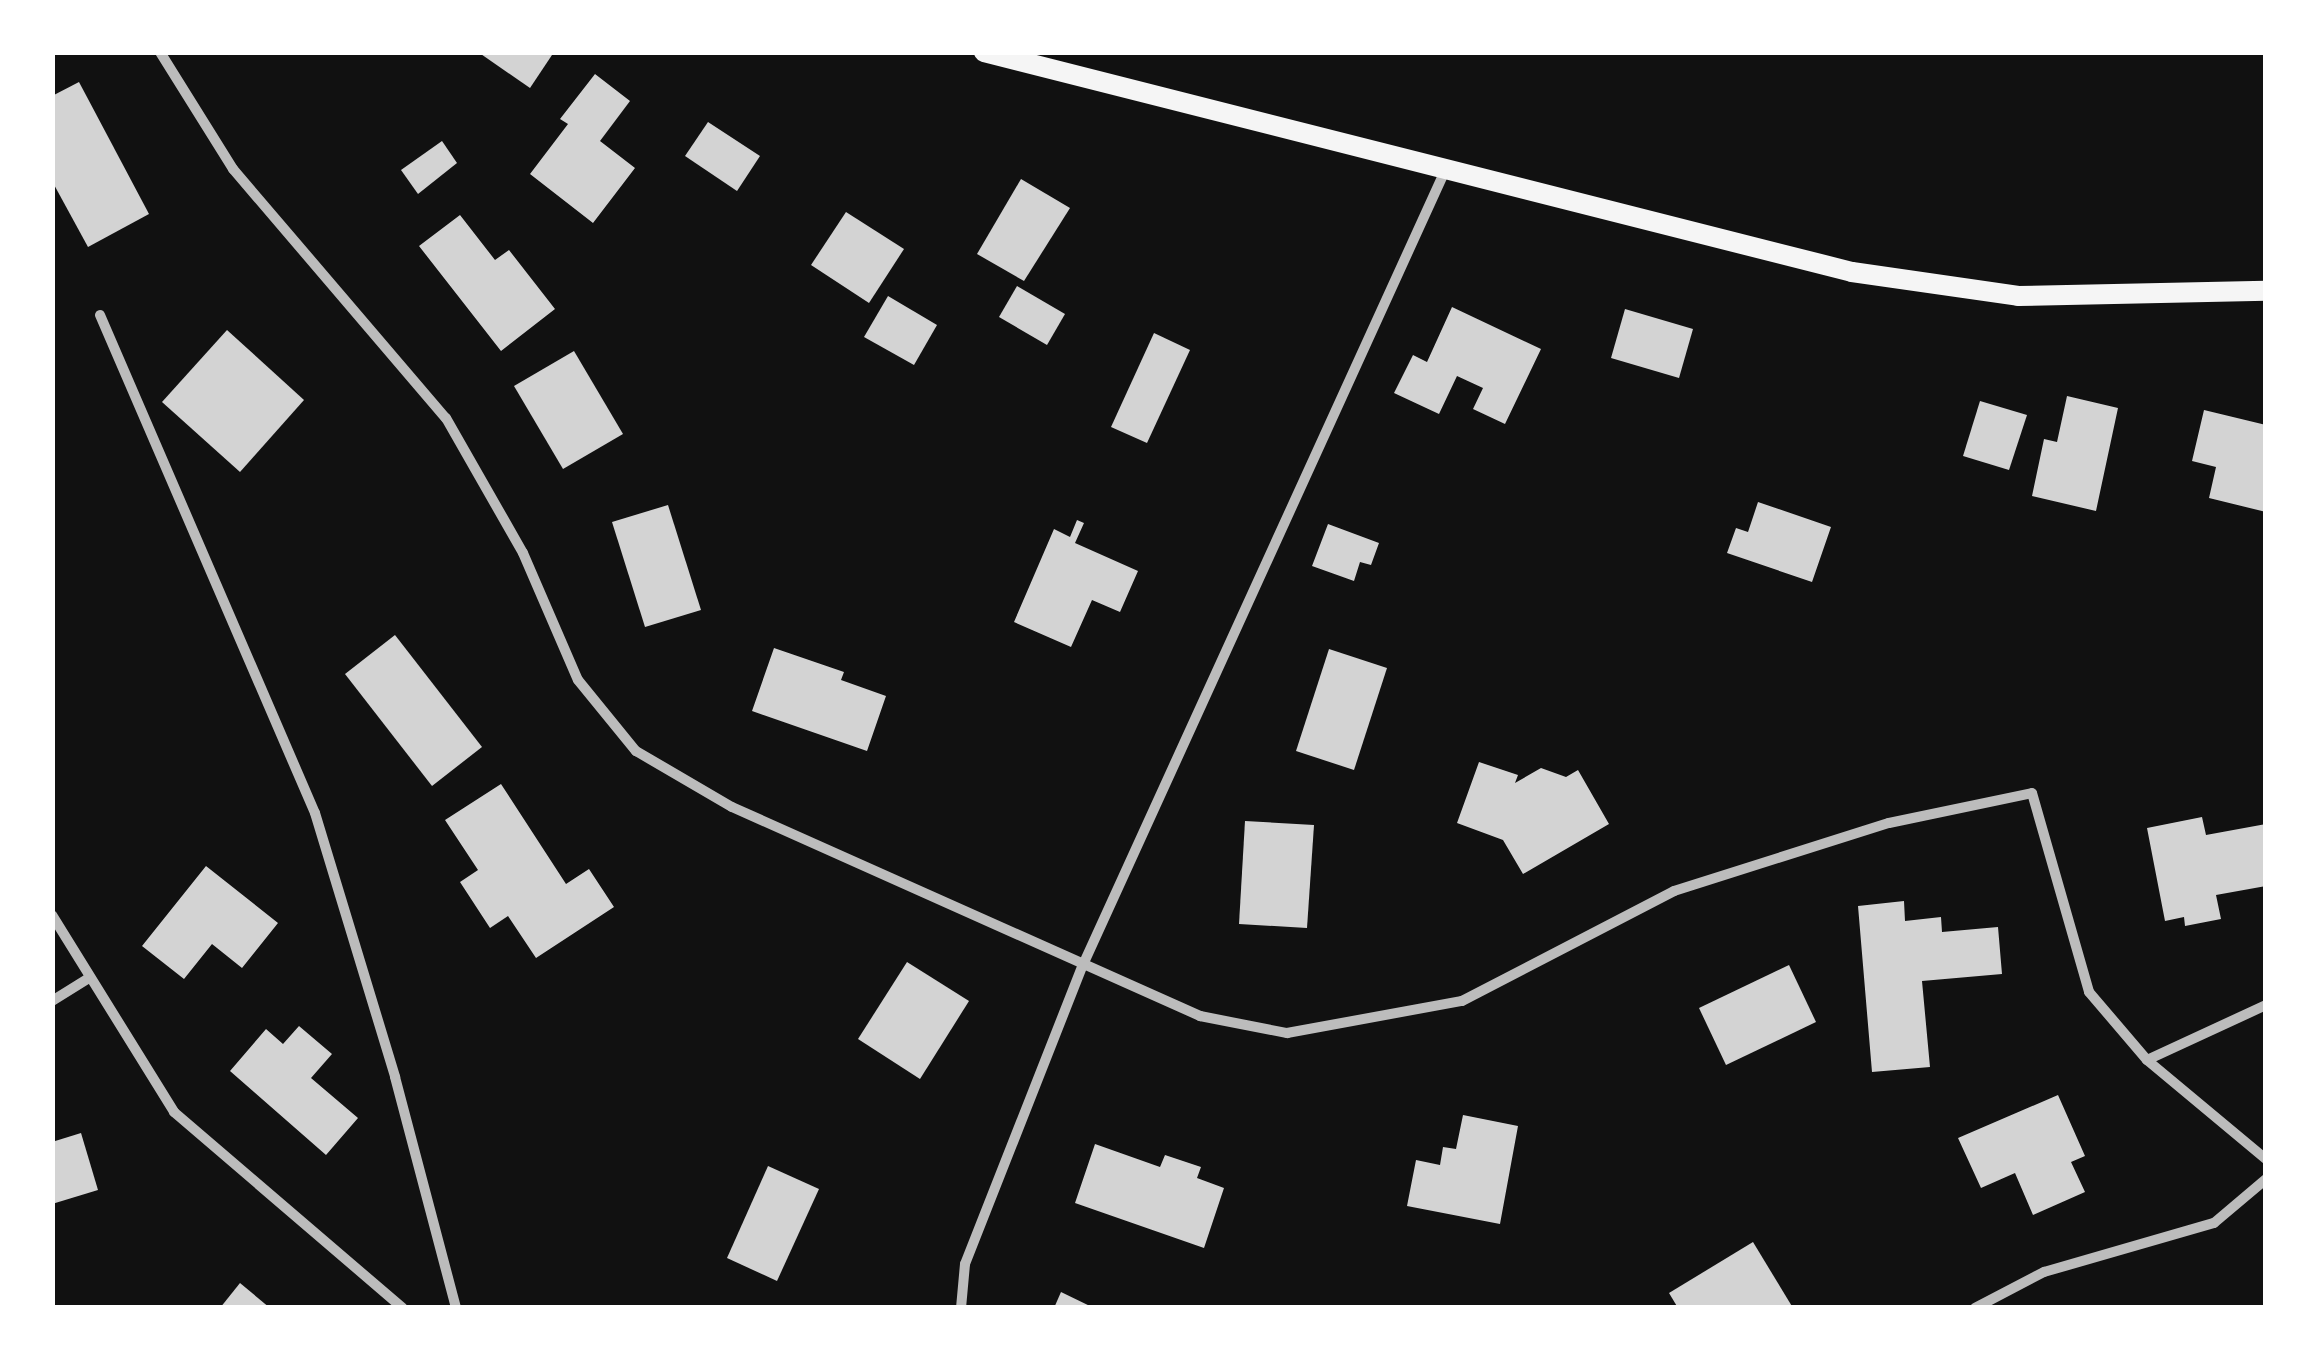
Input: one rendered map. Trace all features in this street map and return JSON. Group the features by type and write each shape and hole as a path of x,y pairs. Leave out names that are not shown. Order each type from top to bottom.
{"main road":[{"path":"984,52 1444,173 1852,272 2018,296 2266,290"}],"street":[{"path":"160,52 233,170 446,418 522,552 578,680 636,750 732,807 1082,967 1218,1020 1287,1033 1366,1023 1462,1001 1674,891 1888,824 2032,793 2089,992 2146,1060 2266,1158"},
{"path":"961,1308 965,1264 1082,967 1444,173"},
{"path":"100,316 314,814 364,966 456,1308"},
{"path":"52,915 174,1112 403,1308"},
{"path":"52,1001 89,978"},
{"path":"2146,1060 2266,1005"},
{"path":"1975,1308 2044,1272 2214,1223 2266,1179"}],"building":[{"path":"478,52 554,52 530,88"},
{"path":"595,74 630,101 600,141 635,168 593,223 530,174 568,124 560,119"},
{"path":"79,82 149,214 88,247 52,181 52,96"},
{"path":"708,122 760,156 737,191 685,156"},
{"path":"442,141 457,163 418,194 401,170"},
{"path":"1021,179 1070,208 1024,281 977,254"},
{"path":"846,212 904,249 869,303 811,265"},
{"path":"460,215 495,260 509,250 555,309 501,351 419,246"},
{"path":"1017,286 1065,314 1047,345 999,317"},
{"path":"888,296 937,325 914,365 864,337"},
{"path":"1452,307 1541,349 1505,424 1473,409 1483,388 1457,376 1439,414 1394,393 1413,355 1427,362"},
{"path":"1625,309 1693,329 1679,378 1611,358"},
{"path":"227,330 304,400 240,472 162,402"},
{"path":"1154,333 1190,350 1147,443 1111,427"},
{"path":"574,351 623,434 563,469 514,386"},
{"path":"2067,396 2118,408 2096,511 2032,496 2044,439 2057,442"},
{"path":"1980,401 2027,415 2009,470 1963,456"},
{"path":"2204,410 2266,425 2266,512 2209,498 2216,467 2192,461"},
{"path":"1758,502 1831,527 1812,582 1727,553 1736,528 1748,532"},
{"path":"668,505 701,610 645,627 612,522"},
{"path":"1077,520 1084,523 1075,543 1138,571 1120,612 1092,600 1071,647 1014,622 1054,529 1070,537"},
{"path":"1328,524 1379,543 1371,565 1360,562 1354,581 1312,566"},
{"path":"395,635 482,747 432,786 345,674"},
{"path":"774,648 844,672 841,680 886,696 867,751 752,711"},
{"path":"1329,649 1387,668 1354,770 1296,751"},
{"path":"1479,762 1518,775 1515,783 1541,768 1566,777 1578,770 1609,824 1523,874 1503,840 1457,823"},
{"path":"501,784 566,884 589,869 614,907 536,958 508,916 490,928 460,882 478,870 445,820"},
{"path":"2202,817 2206,835 2266,824 2266,886 2216,895 2221,919 2185,926 2184,917 2165,921 2147,828"},
{"path":"1245,821 1314,825 1307,928 1239,924"},
{"path":"206,866 278,923 242,968 212,944 184,979 142,946"},
{"path":"1904,901 1905,921 1941,917 1942,932 1998,927 2002,974 1922,981 1930,1067 1872,1072 1858,906"},
{"path":"907,962 969,1001 920,1079 858,1039"},
{"path":"1789,965 1816,1022 1726,1065 1699,1008"},
{"path":"299,1026 332,1054 311,1078 358,1118 326,1155 230,1071 266,1029 283,1044"},
{"path":"2058,1095 2085,1156 2071,1162 2085,1192 2033,1215 2015,1173 1981,1188 1958,1138"},
{"path":"1463,1115 1518,1126 1500,1224 1407,1206 1416,1160 1440,1165 1443,1147 1456,1149"},
{"path":"81,1133 98,1190 52,1204 52,1142"},
{"path":"1095,1144 1160,1167 1165,1155 1201,1167 1197,1178 1224,1188 1204,1248 1075,1203"},
{"path":"768,1166 819,1189 777,1281 727,1258"},
{"path":"1753,1242 1793,1308 1678,1308 1669,1293"},
{"path":"240,1283 270,1308 220,1308"},
{"path":"1061,1292 1094,1308 1054,1308"}]}
